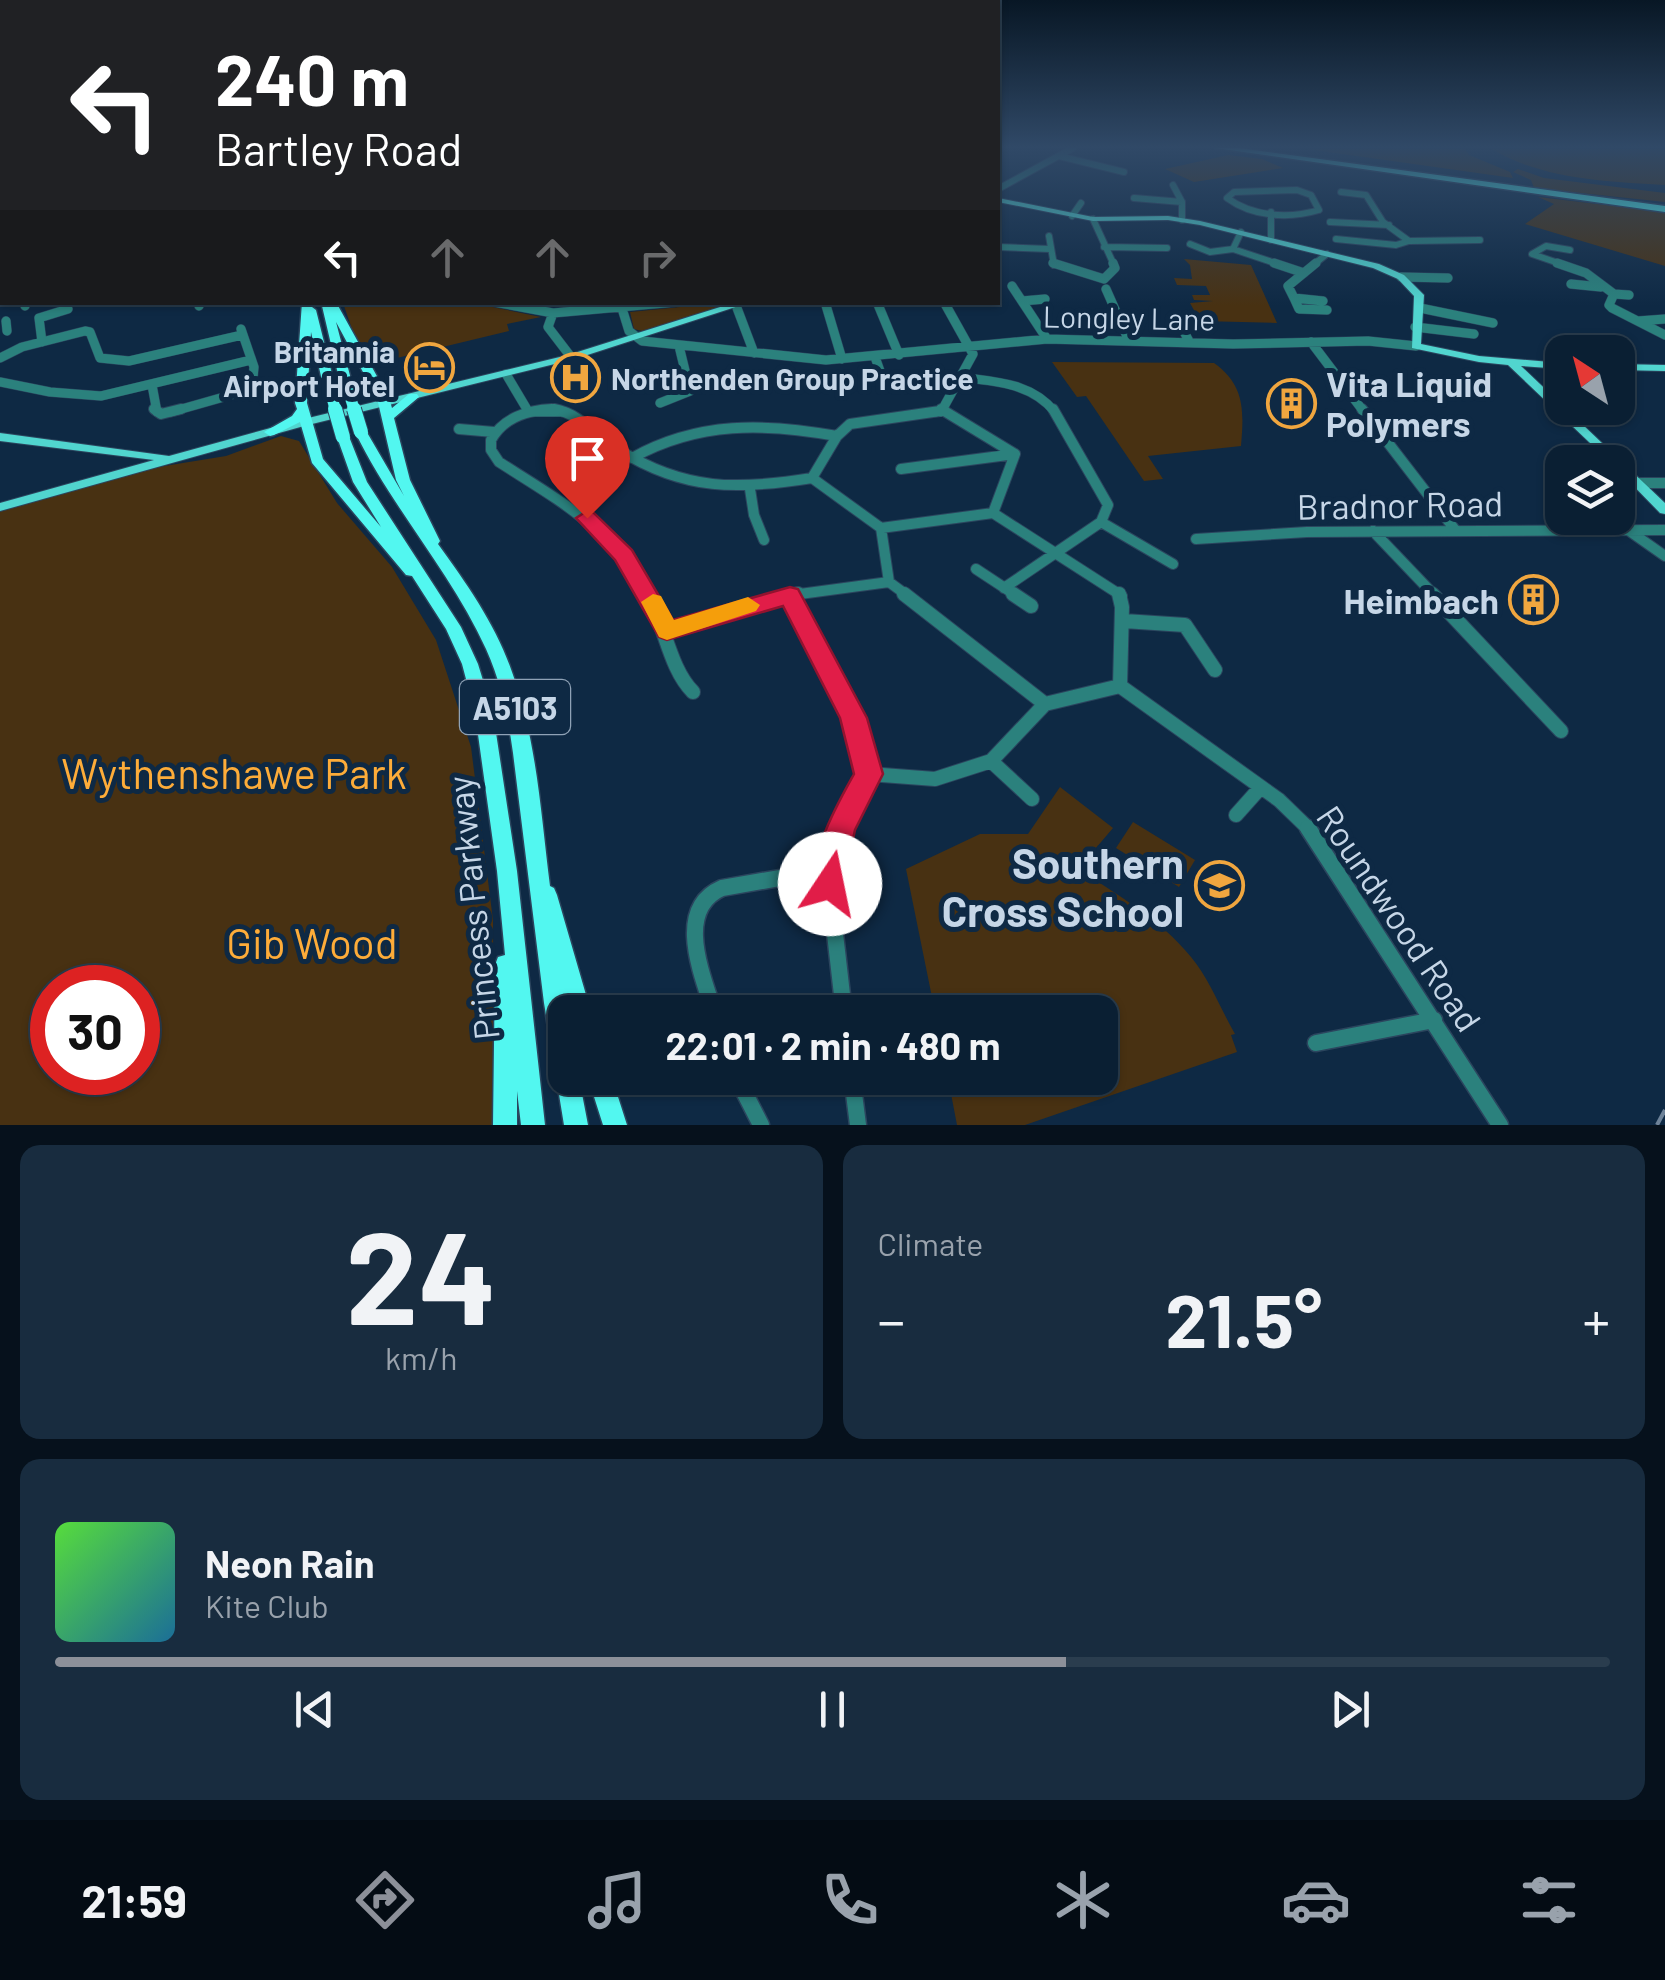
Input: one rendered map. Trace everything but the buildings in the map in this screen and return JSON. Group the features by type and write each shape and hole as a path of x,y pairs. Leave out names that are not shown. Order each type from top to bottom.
{"highway":[{"path":"1615,200 1665,207"},
{"path":"1616,200 1665,207"},
{"path":"308,305 305,424 322,469 438,600"},
{"name":"Princess Parkway","path":"309,305 343,437 360,482 438,600 470,664 484,713 507,871 533,1125"},
{"name":"Princess Parkway","path":"329,305 347,388 380,474 496,652 518,717 553,995"},
{"path":"330,305 385,403 403,480 444,568"},
{"path":"385,403 408,397"},
{"path":"385,403 408,397"},
{"path":"273,432 294,420 305,424"},
{"path":"273,432 305,424"},
{"name":"A5103","path":"537,862 575,995"},
{"name":"A5103","path":"505,1125 507,871"},
{"path":"605,1095 615,1125"}],"main road":[{"path":"1000,201 1056,217 1182,220 1376,266 1401,277 1419,295 1416,346"},
{"path":"408,397 570,357 742,305"},
{"name":"Longley Lane","path":"1416,346 1545,365"},
{"path":"1512,363 1597,445"},
{"path":"1635,367 1665,368"},
{"path":"305,424 385,403"},
{"path":"0,507 273,432"},
{"path":"0,438 172,458"},
{"path":"1637,483 1665,510"}],"street":[{"path":"1164,200 1182,202 1182,220"},
{"path":"1230,200 1235,205 1271,212 1309,214 1320,206 1315,200"},
{"path":"1373,200 1376,212 1409,242"},
{"path":"1072,216 1083,205"},
{"path":"1271,212 1271,240"},
{"path":"1093,219 1115,268 1105,284"},
{"path":"1325,306 1294,298 1288,286 1332,255 1336,240 1329,221 1389,225"},
{"path":"1233,249 1241,232"},
{"path":"1049,236 1054,266 1105,284 1128,342"},
{"path":"1336,240 1396,245 1480,240"},
{"path":"1570,250 1546,246 1532,252 1540,259 1586,273 1601,288"},
{"path":"1000,247 1050,249"},
{"path":"1104,247 1167,248"},
{"path":"1192,247 1210,252 1233,249 1304,273"},
{"path":"1530,266 1540,259"},
{"path":"1401,277 1448,278"},
{"path":"1570,284 1628,294"},
{"path":"1012,286 1047,339"},
{"path":"1614,294 1609,305 1664,342"},
{"path":"1022,301 1045,299"},
{"path":"510,305 553,313 621,306 634,339"},
{"path":"742,305 754,354"},
{"path":"826,305 842,359"},
{"path":"878,305 899,355"},
{"path":"940,410 972,354 946,305"},
{"path":"1420,308 1494,322"},
{"path":"42,342 39,318 68,309"},
{"path":"553,313 548,327 570,357"},
{"path":"1638,321 1665,319"},
{"path":"1190,323 1180,326 1190,343"},
{"path":"1415,327 1474,334"},
{"path":"0,358 85,331 90,332 100,358 129,361 242,332 251,360 252,389 239,396 162,414 154,410 152,385"},
{"name":"Longley Lane","path":"634,339 754,354 842,359 1047,339 1190,343 1368,341 1416,346"},
{"path":"1311,342 1456,531"},
{"path":"660,403 690,391 679,346"},
{"path":"875,357 886,386"},
{"path":"0,382 50,392 101,396 251,360"},
{"path":"506,374 528,411"},
{"path":"960,377 1006,385 1044,398 1108,505 1100,522 1004,588"},
{"path":"812,478 837,436 850,424 940,410 1016,458"},
{"path":"693,692 683,682 667,631 624,556 599,528 493,456 490,441 494,432 528,411 569,412 583,419 602,440 632,458 698,482 750,488 812,478 880,528 993,513 1122,596 1124,621 1117,674 1120,686 1045,704 992,760 935,778 869,774"},
{"path":"632,458 668,440 734,426 778,426 837,436"},
{"path":"459,428 494,432"},
{"path":"901,469 1016,458"},
{"path":"993,513 1016,458"},
{"path":"1637,483 1665,483"},
{"path":"750,488 754,515 764,540"},
{"path":"1100,522 1173,564"},
{"path":"880,528 889,582 1045,704"},
{"name":"Bradnor Road","path":"1196,539 1373,531 1545,530"},
{"name":"Bradnor Road","path":"1635,530 1665,530"},
{"path":"1373,531 1561,731"},
{"path":"1635,535 1665,556"},
{"path":"976,569 1031,606"},
{"path":"667,631 790,595 889,582"},
{"path":"790,595 854,718 869,774 840,828 831,869 842,995"},
{"path":"1124,621 1184,624 1192,630 1214,670"},
{"name":"Roundwood Road","path":"1120,686 1261,787 1296,815 1322,843 1500,1125"},
{"path":"992,760 1032,798"},
{"path":"1236,814 1261,787"},
{"path":"709,995 699,960 695,919 698,905 706,895 722,888 831,869"},
{"path":"1316,1044 1434,1020"},
{"path":"746,1095 762,1125"},
{"path":"854,1095 858,1125"}],"green space":[{"path":"1546,200 1665,212 1665,266 1525,224 1554,204"},
{"path":"1184,259 1251,265 1277,323 1200,321 1190,303 1213,301 1194,300 1192,295 1210,295 1206,286 1177,285 1174,278 1192,279 1190,265"},
{"path":"344,305 483,305 541,317 507,324 509,331 372,364 354,335"},
{"path":"723,306 642,331 634,329 630,312"},
{"path":"1052,362 1214,363 1237,390 1241,446 1148,456 1163,479 1144,481 1086,396 1077,397"},
{"name":"Wythenshawe Park","path":"281,436 299,441 337,503 392,567 436,640 471,747 493,920 494,1125 0,1125 0,510 152,468 226,456"},
{"path":"1060,787 1113,828 1078,869 1153,920 1191,957 1235,1034 1231,1035 1237,1052 1118,1093 1118,995 932,995 906,869 980,834 1028,834"},
{"path":"1133,822 1195,860 1179,887 1116,848"},
{"path":"951,1095 1112,1095 1025,1125 957,1125"}],"railway":[{"path":"1657,1125 1665,1110"}],"slow traffic":[{"path":"653,602 667,631 748,605"}],"place":[{"name":"Britannia Airport Hotel","path":"430,368"},
{"name":"Northenden Group Practice","path":"576,378"},
{"name":"Vita Liquid Polymers","path":"1291,403"},
{"name":"Heimbach","path":"1534,600"},
{"name":"Southern Cross School","path":"1219,886"}],"route":[{"path":"587,518 624,556 667,631 724,611 790,595 854,718 869,774 840,828 830,884"}],"park label":[{"name":"Gib Wood","path":"312,942"}]}
